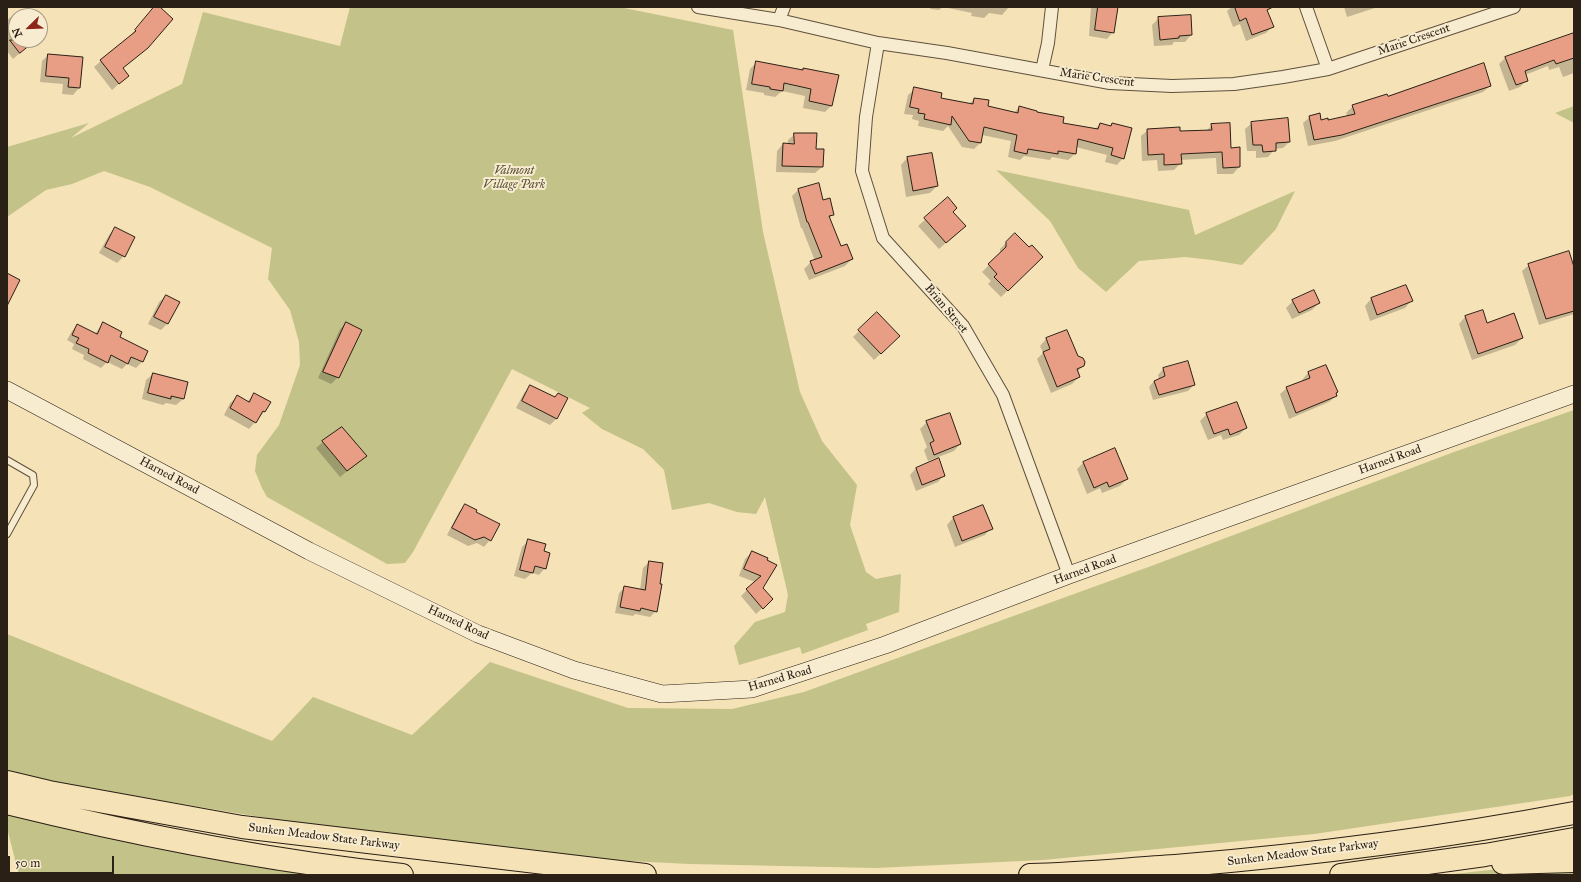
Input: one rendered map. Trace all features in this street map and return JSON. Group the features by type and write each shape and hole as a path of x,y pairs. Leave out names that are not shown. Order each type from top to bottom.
{"highway":[{"name":"Sunken Meadow State Parkway","path":"7,782 48,792 242,827 644,875"},
{"path":"1428,837 1519,812 1574,801"},
{"path":"7,803 191,844 292,862 402,875"},
{"name":"Sunken Meadow State Parkway","path":"1030,875 1116,870 1271,857 1428,837 1574,813"},
{"path":"1341,875 1430,863 1574,839"},
{"path":"1430,863 1574,861"}],"main road":[{"name":"Harned Road","path":"7,390 309,551 478,634 574,670 662,694 752,689 886,646 1069,575 1574,394"}],"street":[{"name":"Marie Crescent","path":"698,7 780,20 878,43 947,53 1110,83 1172,86 1234,84 1328,69 1514,7"},
{"path":"780,20 784,7"},
{"path":"1042,70 1048,43 1052,7"},
{"path":"1306,7 1328,69"},
{"name":"Brian Street","path":"878,43 866,117 862,171 883,238 963,326 1003,395 1069,575"}],"lane":[{"path":"7,460 33,475 34,485 7,534"}],"green space":[{"name":"Valmont Village Park","path":"350,7 619,7 733,30 763,232 800,392 822,441 857,485 850,525 866,572 876,579 901,574 899,612 866,624 868,630 802,654 800,647 739,665 734,646 755,622 785,612 788,595 765,497 756,514 737,512 709,503 672,510 664,470 643,449 602,429 582,413 590,408 512,369 413,552 405,563 387,564 267,497 255,471 257,455 279,425 300,365 299,342 290,310 268,279 272,248 150,187 104,171 72,184 46,190 7,217 7,147 89,123 71,138 182,84 203,12 340,46"},
{"path":"1574,106 1574,123 1555,113"},
{"path":"996,170 1189,210 1195,235 1295,191 1276,229 1242,265 1185,257 1139,261 1106,292 1078,268 1050,221"},
{"path":"1574,410 1574,794 1570,796 1314,834 1043,860 876,868 690,864 609,860 381,837 7,775 7,634 272,741 313,697 412,735 490,662 628,708 732,709 804,692 1154,565 1454,452"},
{"path":"7,812 96,835 258,863 352,875 19,875 7,828"},
{"path":"1574,868 1574,875 1444,875 1499,869"}],"building":[{"path":"154,7 160,7 173,19 148,48 123,68 129,76 119,84 100,60 136,31 135,30"},
{"path":"1098,7 1118,7 1114,33 1095,30"},
{"path":"1235,7 1273,7 1267,10 1274,27 1252,35 1246,18 1240,21"},
{"path":"1191,15 1192,35 1160,40 1158,17"},
{"path":"1574,33 1574,58 1556,64 1554,60 1525,71 1528,81 1516,85 1505,57"},
{"path":"16,48 26,48 20,53"},
{"path":"48,54 83,57 80,88 68,87 69,78 46,76"},
{"path":"756,61 839,75 832,106 809,101 811,89 784,83 783,91 752,84"},
{"path":"1484,63 1491,86 1342,135 1314,140 1309,116 1320,113 1321,120 1328,118 1328,120 1355,114 1352,105 1387,94 1388,96"},
{"path":"914,87 942,93 941,98 973,104 974,98 989,100 988,106 1018,113 1019,106 1037,112 1064,117 1063,123 1098,129 1100,123 1111,126 1112,123 1132,128 1124,159 1111,155 1113,148 1078,139 1076,154 1058,151 1058,154 1028,149 1027,154 1014,151 1017,135 984,127 981,143 969,141 952,116 951,125 924,119 925,114 918,113 919,109 910,107"},
{"path":"1288,118 1290,142 1276,143 1276,151 1263,152 1262,145 1253,145 1251,122"},
{"path":"1230,123 1231,148 1240,147 1240,167 1223,168 1222,152 1181,154 1182,164 1164,165 1164,154 1148,155 1147,129 1180,127 1180,131 1212,130 1211,124"},
{"path":"794,133 817,133 816,149 824,149 823,167 782,166 783,143 794,144"},
{"path":"932,153 938,186 913,191 907,157"},
{"path":"819,183 823,200 830,198 834,215 829,216 841,246 847,244 853,259 815,274 810,261 822,257 807,222 798,189"},
{"path":"948,197 957,208 953,212 966,226 946,243 924,218"},
{"path":"115,227 135,237 125,257 105,247"},
{"path":"1015,233 1029,247 1032,245 1043,257 1008,291 994,277 997,274 988,264 1006,247 1006,242"},
{"path":"1569,251 1574,267 1574,311 1546,319 1528,264"},
{"path":"7,273 20,280 7,306"},
{"path":"1406,285 1413,301 1377,315 1371,298"},
{"path":"1314,290 1320,303 1299,313 1292,300"},
{"path":"166,295 180,302 168,324 154,317"},
{"path":"1483,310 1487,323 1514,313 1523,338 1478,354 1465,316"},
{"path":"877,312 900,336 881,354 858,330"},
{"path":"103,322 122,332 120,337 148,351 143,362 131,357 128,364 111,355 108,363 88,353 89,349 76,343 79,338 72,335 77,324 97,334"},
{"path":"346,322 362,330 339,378 323,372"},
{"path":"1067,330 1078,356 1083,358 1085,362 1084,366 1077,369 1080,377 1057,387 1043,352 1050,349 1046,338"},
{"path":"1188,361 1195,385 1159,395 1154,381 1165,376 1163,368"},
{"path":"1326,365 1338,392 1336,393 1337,396 1296,413 1286,387 1310,378 1308,372"},
{"path":"153,373 188,382 184,399 171,396 171,399 148,393"},
{"path":"530,385 555,397 558,393 568,398 557,419 522,401"},
{"path":"254,393 271,402 265,412 263,411 256,423 230,408 237,395 249,402"},
{"path":"1237,402 1247,428 1230,435 1228,429 1214,434 1206,413"},
{"path":"950,413 961,444 934,455 930,443 934,441 926,421"},
{"path":"342,427 367,456 347,471 322,441"},
{"path":"1115,448 1128,479 1109,487 1107,482 1094,488 1083,462"},
{"path":"939,458 945,476 922,485 916,468"},
{"path":"465,504 477,510 476,512 500,524 491,541 484,537 475,540 452,528"},
{"path":"983,505 993,529 962,541 953,517"},
{"path":"528,539 546,544 544,551 550,553 546,569 535,566 533,573 520,570"},
{"path":"752,551 768,558 767,560 777,565 763,588 773,599 763,609 746,589 761,576 744,569"},
{"path":"649,561 663,563 660,584 662,584 657,612 641,608 640,611 620,607 624,586 645,590"}]}
